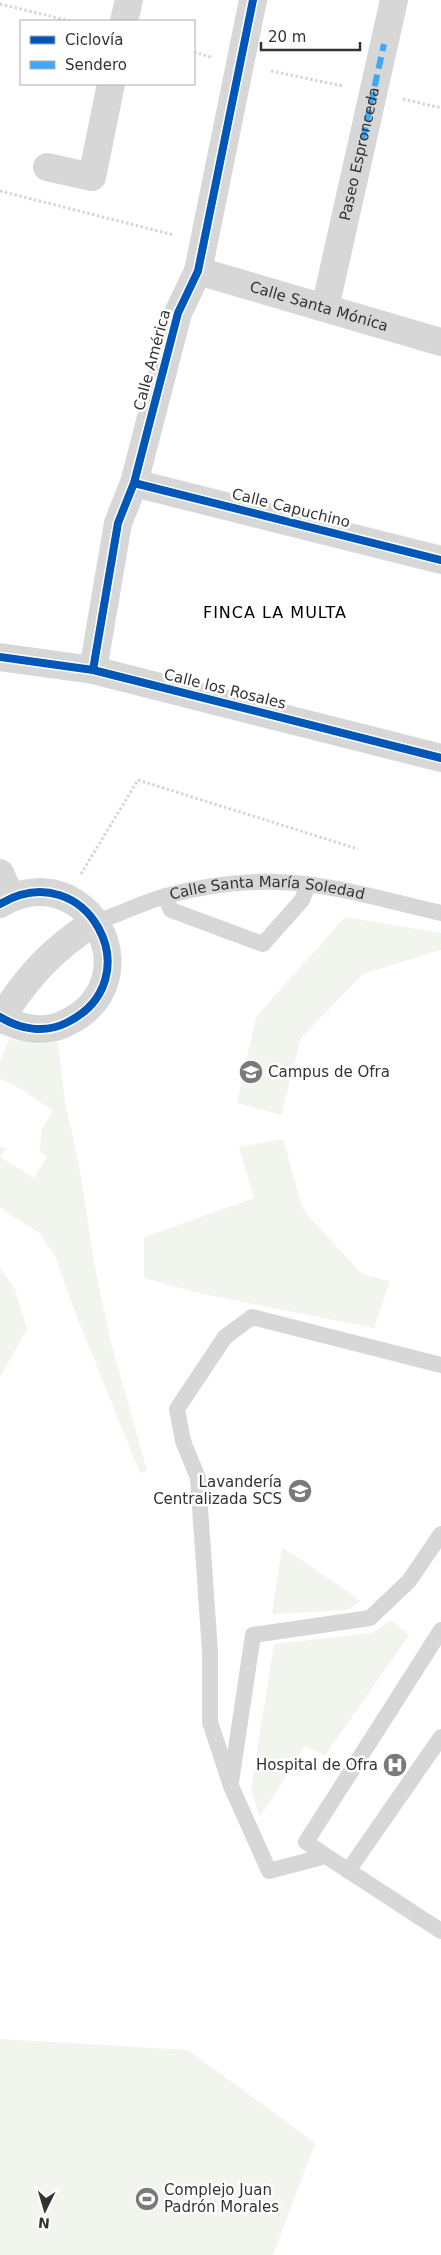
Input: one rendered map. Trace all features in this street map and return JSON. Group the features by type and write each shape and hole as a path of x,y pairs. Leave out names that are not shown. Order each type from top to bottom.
{"street":[{"path":"124,20 129,0"},
{"name":"Calle América","path":"93,670 118,523 134,483 178,313 198,271 252,0"},
{"name":"Paseo Espronceda","path":"325,308 394,0"},
{"path":"47,167 92,177 111,85"},
{"name":"Calle Santa Mónica","path":"198,271 441,342"},
{"name":"Calle Capuchino","path":"134,483 441,560"},
{"name":"Calle los Rosales","path":"0,656 93,670 441,758"},
{"path":"0,873 6,900"},
{"name":"Calle Santa María Soledad","path":"6,900 41,892 67,898 87,911 95,922 104,936 107,948 107,971 101,992 91,1006 78,1018 59,1026 40,1030 20,1027 0,1018 14,996 33,972 72,937 95,922"}],"lane":[{"name":"Calle Santa María Soledad","path":"95,922 118,916 165,896 244,882 278,882 308,885 441,913"},
{"path":"165,896 171,910 264,944 302,900 308,885"},
{"path":"326,1856 268,1871 231,1786 210,1722 210,1652 198,1478 184,1442 177,1409 225,1337 252,1318 441,1365"},
{"path":"231,1786 253,1635 370,1618 409,1581 441,1534"},
{"path":"441,1630 306,1842 441,1931"},
{"path":"348,1870 441,1736"}],"path":[{"path":"0,4 66,20"},
{"path":"195,52 240,64 441,108"},
{"path":"0,191 204,242"},
{"path":"67,898 138,780 358,849"}],"shaded area":[{"path":"345,917 441,933 441,950 363,974 301,1038 281,1115 237,1103 256,1017"},
{"path":"9,1039 38,1044 58,1042 65,1101 80,1170 94,1262 110,1339 147,1471 140,1473 73,1307 55,1255 39,1233 0,1208 0,1157 34,1178 47,1157 40,1152 41,1131 53,1111 23,1090 0,1079 0,1061"},
{"path":"283,1139 303,1210 362,1274 390,1281 374,1328 198,1293 144,1278 144,1237 254,1198 239,1147"},
{"path":"0,1146 6,1149 0,1157"},
{"path":"0,1268 15,1289 27,1329 0,1377"},
{"path":"282,1547 361,1601 348,1610 272,1614"},
{"path":"391,1620 409,1635 325,1756 305,1746 260,1817 251,1790 274,1644 372,1633"},
{"name":"Complejo Juan Padrón Morales","path":"0,2039 188,2050 315,2143 273,2255 0,2255"}],"marked path":[{"path":"363,139 384,44"}],"cycle path":[{"path":"93,670 118,523 134,483 178,313 198,271 253,0"},
{"path":"134,483 441,560"},
{"path":"0,657 93,670 441,758"},
{"path":"0,904 31,893 59,895 82,908 99,928 107,953 105,979 92,1003 66,1023 49,1028 32,1029 16,1025 0,1017"}],"place":[{"name":"Campus de Ofra","path":"251,1072"},
{"name":"Lavandería Centralizada SCS","path":"300,1491"},
{"name":"Hospital de Ofra","path":"395,1765"},
{"name":"Complejo Juan Padrón Morales","path":"147,2199"}],"district":[{"name":"FINCA LA MULTA","path":"275,612"}]}
